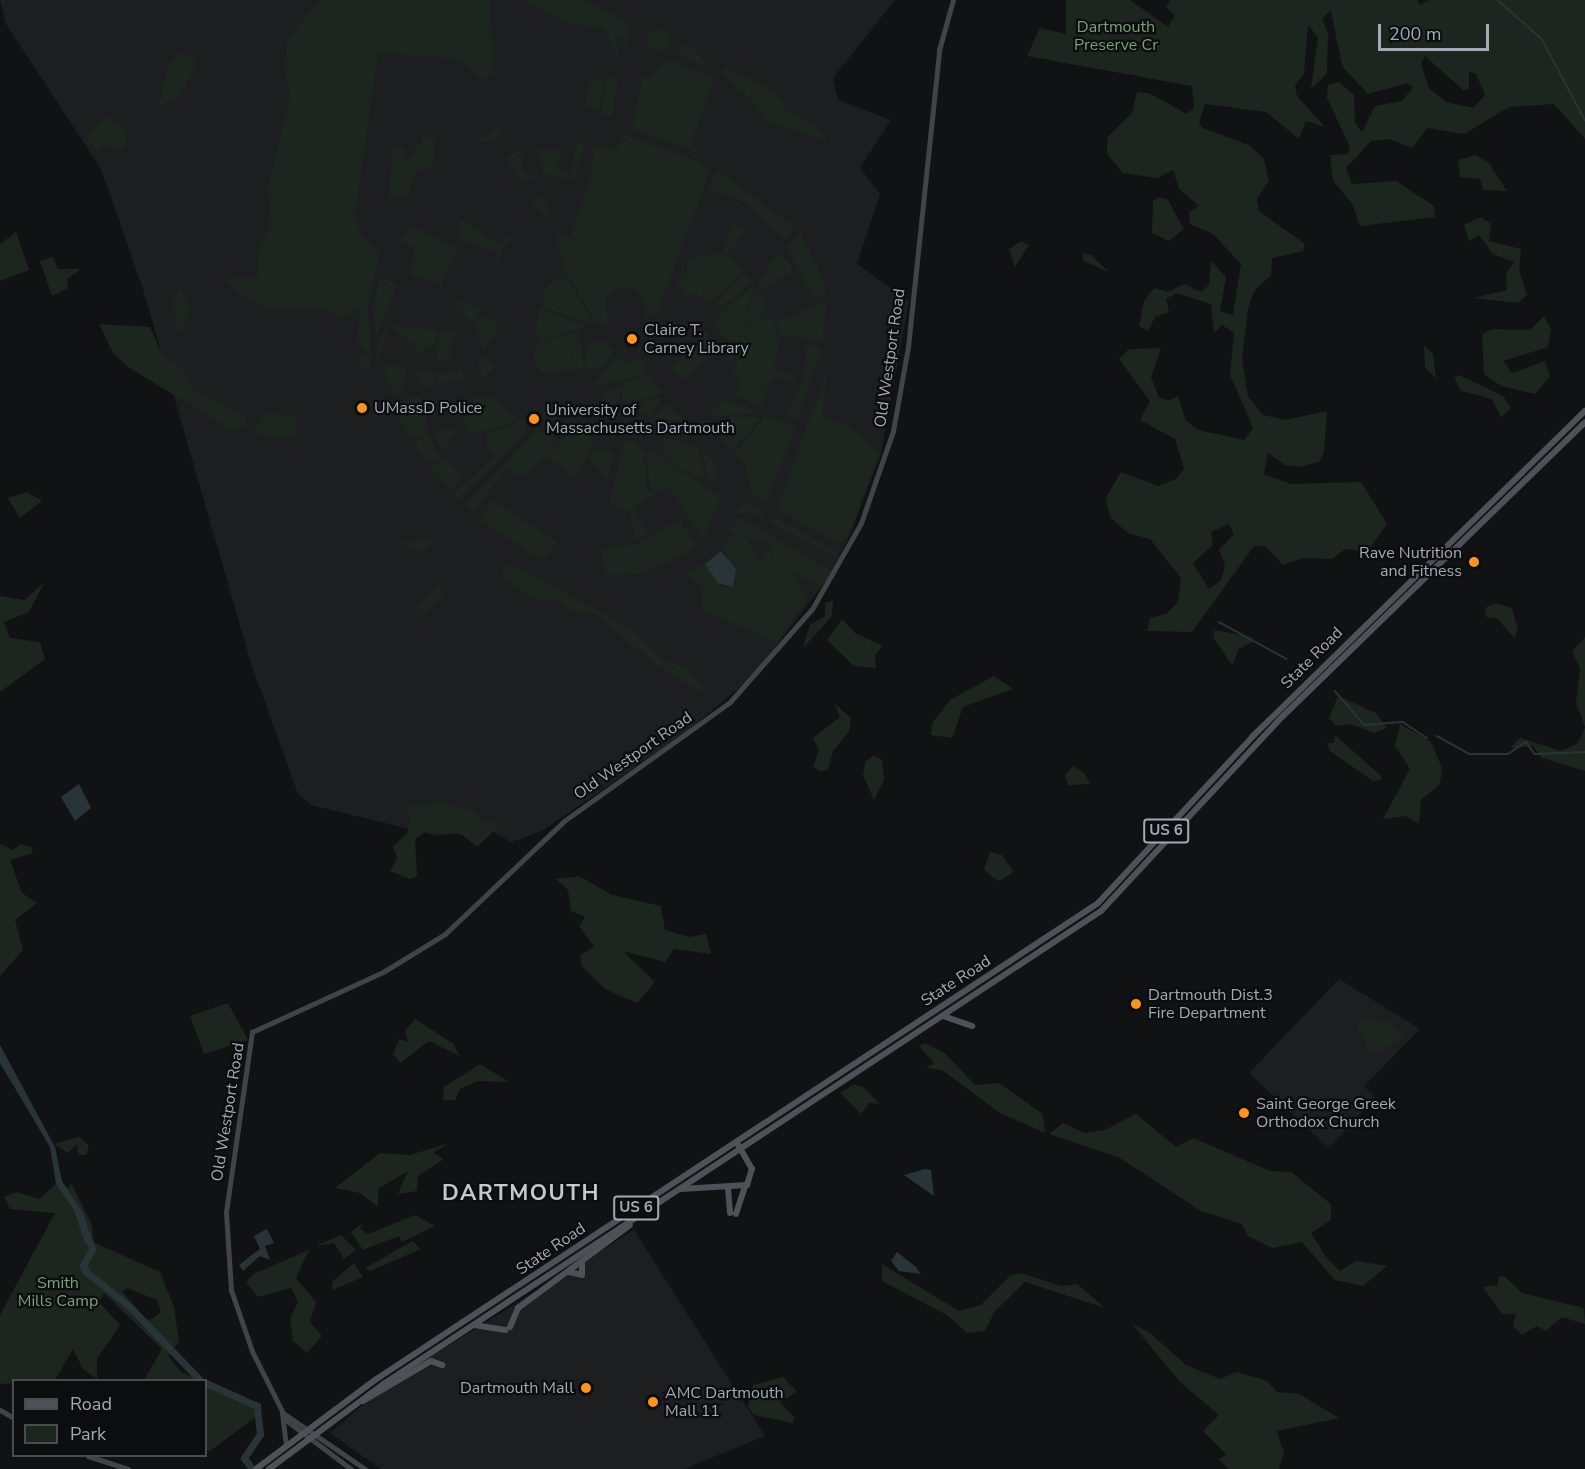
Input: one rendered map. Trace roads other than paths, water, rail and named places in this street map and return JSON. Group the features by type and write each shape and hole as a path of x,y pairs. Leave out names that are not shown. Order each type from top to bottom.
{"main road":[{"name":"Old Westport Road","path":"310,1437 282,1412 242,1327 226,1258 228,1201 254,1045 252,1032 384,972 436,941 564,821 729,703 812,609 868,507 896,422 939,50 953,0"},
{"name":"State Road","path":"256,1469 303,1432 735,1142 1102,900 1252,737 1585,411"},
{"name":"State Road","path":"269,1469 352,1406 943,1016 1112,901 1287,711 1585,422"},
{"path":"943,1016 972,1026"},
{"path":"728,1189 733,1214 752,1169 741,1148 735,1142"},
{"path":"675,1191 745,1187"},
{"path":"474,1325 508,1329 516,1310 582,1263 644,1212"},
{"path":"568,1272 582,1275 582,1263"},
{"path":"518,1296 556,1281"},
{"path":"352,1406 430,1362 442,1365"},
{"path":"282,1412 286,1445"},
{"path":"310,1437 351,1469"},
{"path":"310,1437 365,1469"},
{"path":"94,1457 128,1469"}],"waterway":[{"path":"1498,0 1542,39 1585,120"},
{"path":"1219,622 1287,659"},
{"path":"1335,691 1365,725 1403,722 1427,738"},
{"path":"1437,736 1470,754 1508,754 1526,742 1535,754 1585,752"},
{"path":"87,1235 92,1249 83,1265 86,1272 129,1306 199,1379"},
{"path":"207,1383 257,1406 260,1434 244,1458 250,1466"}],"place":[{"name":"Claire T. Carney Library","path":"632,339"},
{"name":"UMassD Police","path":"362,408"},
{"name":"University of Massachusetts Dartmouth","path":"534,419"},
{"name":"Rave Nutrition and Fitness","path":"1474,562"},
{"name":"Dartmouth Dist.3 Fire Department","path":"1136,1004"},
{"name":"Saint George Greek Orthodox Church","path":"1244,1113"},
{"name":"Dartmouth Mall","path":"586,1388"},
{"name":"AMC Dartmouth Mall 11","path":"653,1402"}],"district":[{"name":"DARTMOUTH","path":"521,1194"}],"park label":[{"name":"Dartmouth Preserve Cr","path":"1116,36"},
{"name":"Smith Mills Camp","path":"58,1292"}]}
